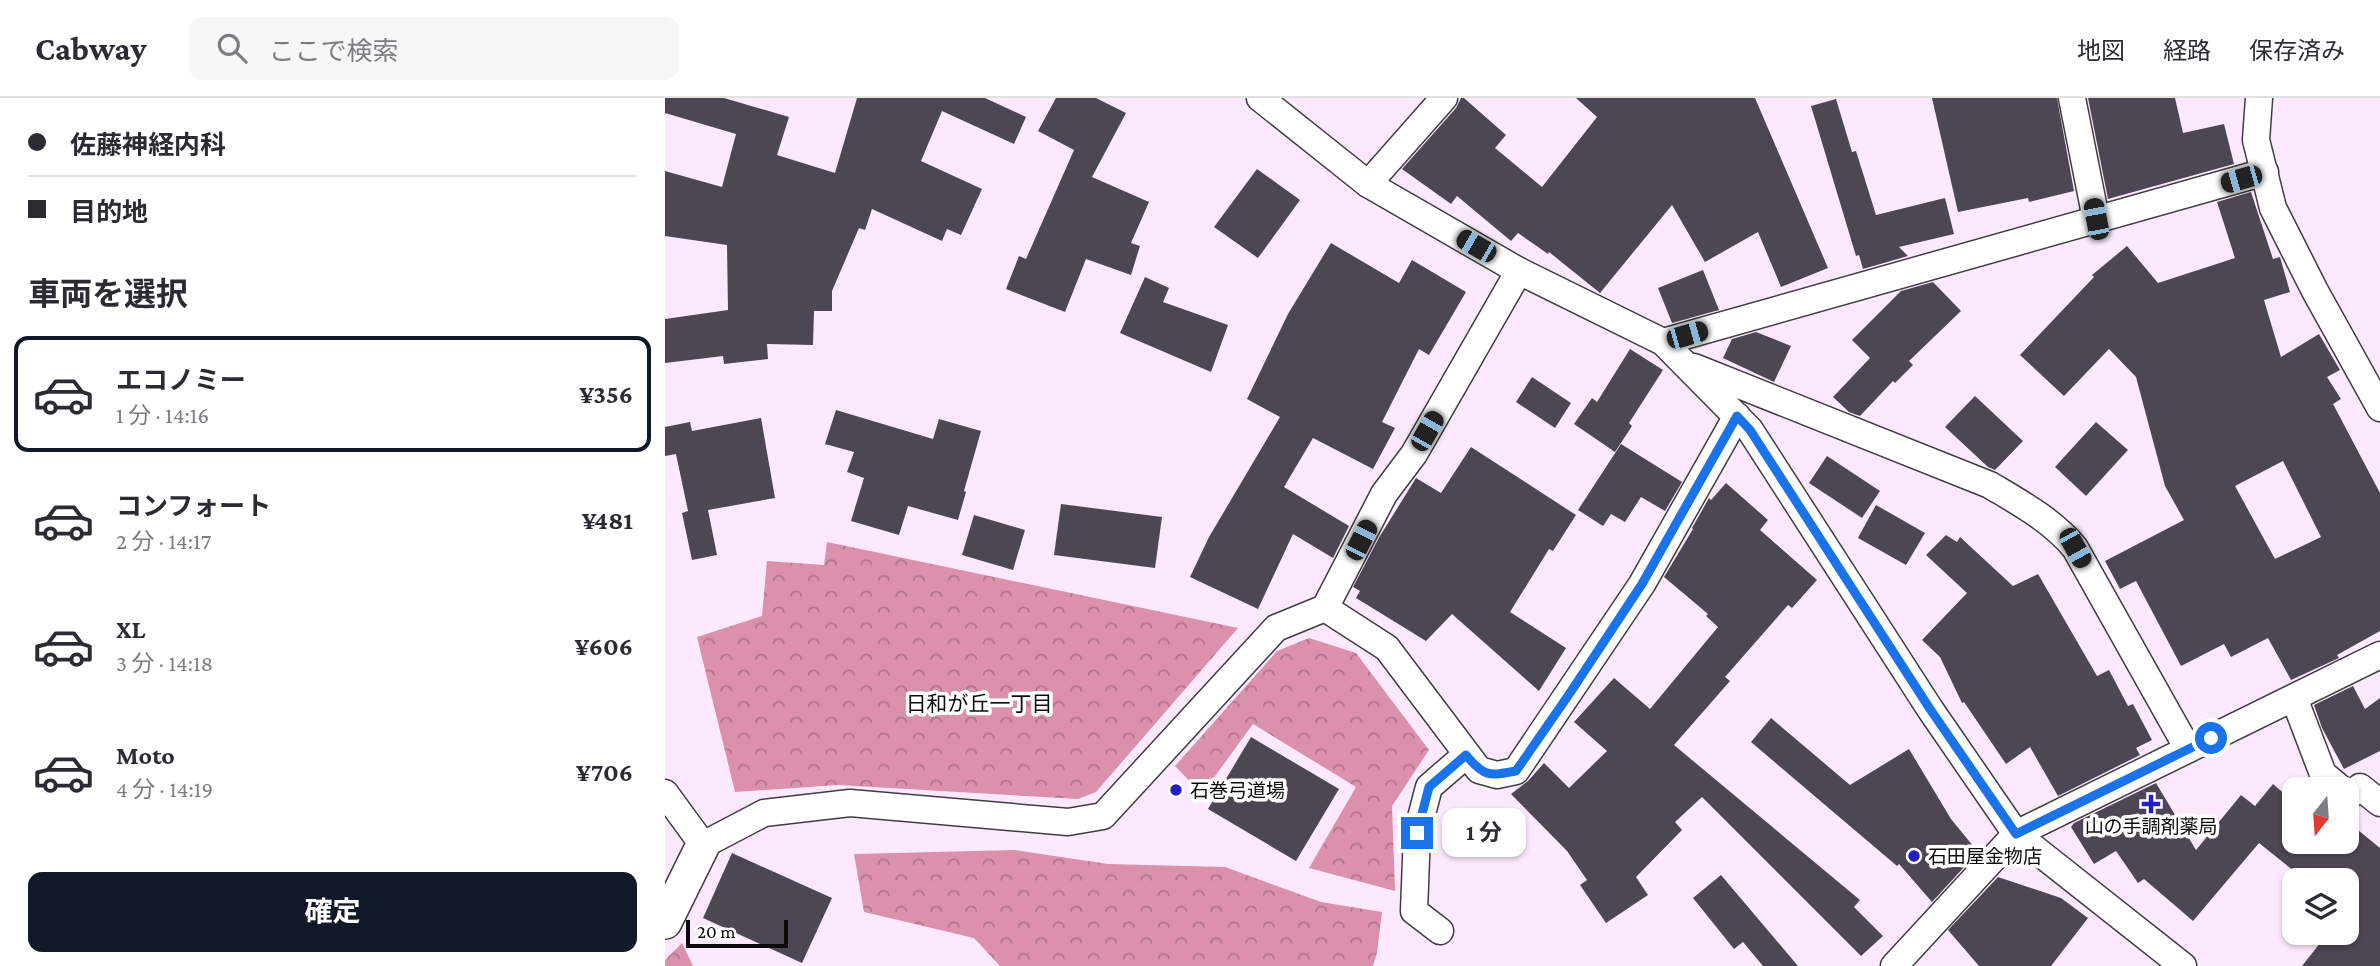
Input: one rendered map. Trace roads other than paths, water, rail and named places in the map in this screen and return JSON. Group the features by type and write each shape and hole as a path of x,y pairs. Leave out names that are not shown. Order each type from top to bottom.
{"street":[{"path":"1260,98 1368,184 1519,271 1663,342 1750,430 1930,709 2016,834 2183,966"},
{"path":"1368,184 1444,98"},
{"path":"2072,98 2096,219"},
{"path":"2259,98 2256,140 2273,208 2315,291 2380,408"},
{"path":"1663,342 2265,172"},
{"path":"665,922 703,845 764,813 850,803 1068,822 1103,816 1276,628 1325,608 1384,494 1414,454 1519,271"},
{"path":"1686,364 1990,485 2032,510 2063,533 2075,548 2188,750"},
{"path":"1325,608 1387,648 1479,771 1497,775 1516,771 1642,584 1737,416"},
{"path":"1894,966 2016,834 2380,656"},
{"path":"2294,698 2323,774 2327,777"},
{"path":"1440,931 1414,911 1417,833 1429,787 1466,755"},
{"path":"2359,788 2380,803"},
{"path":"665,793 703,845"}],"place":[{"name":"石巻弓道場","path":"1176,790"},
{"name":"山の手調剤薬局","path":"2151,804"},
{"name":"石田屋金物店","path":"1914,856"}],"district":[{"name":"日和が丘一丁目","path":"979,704"}]}
